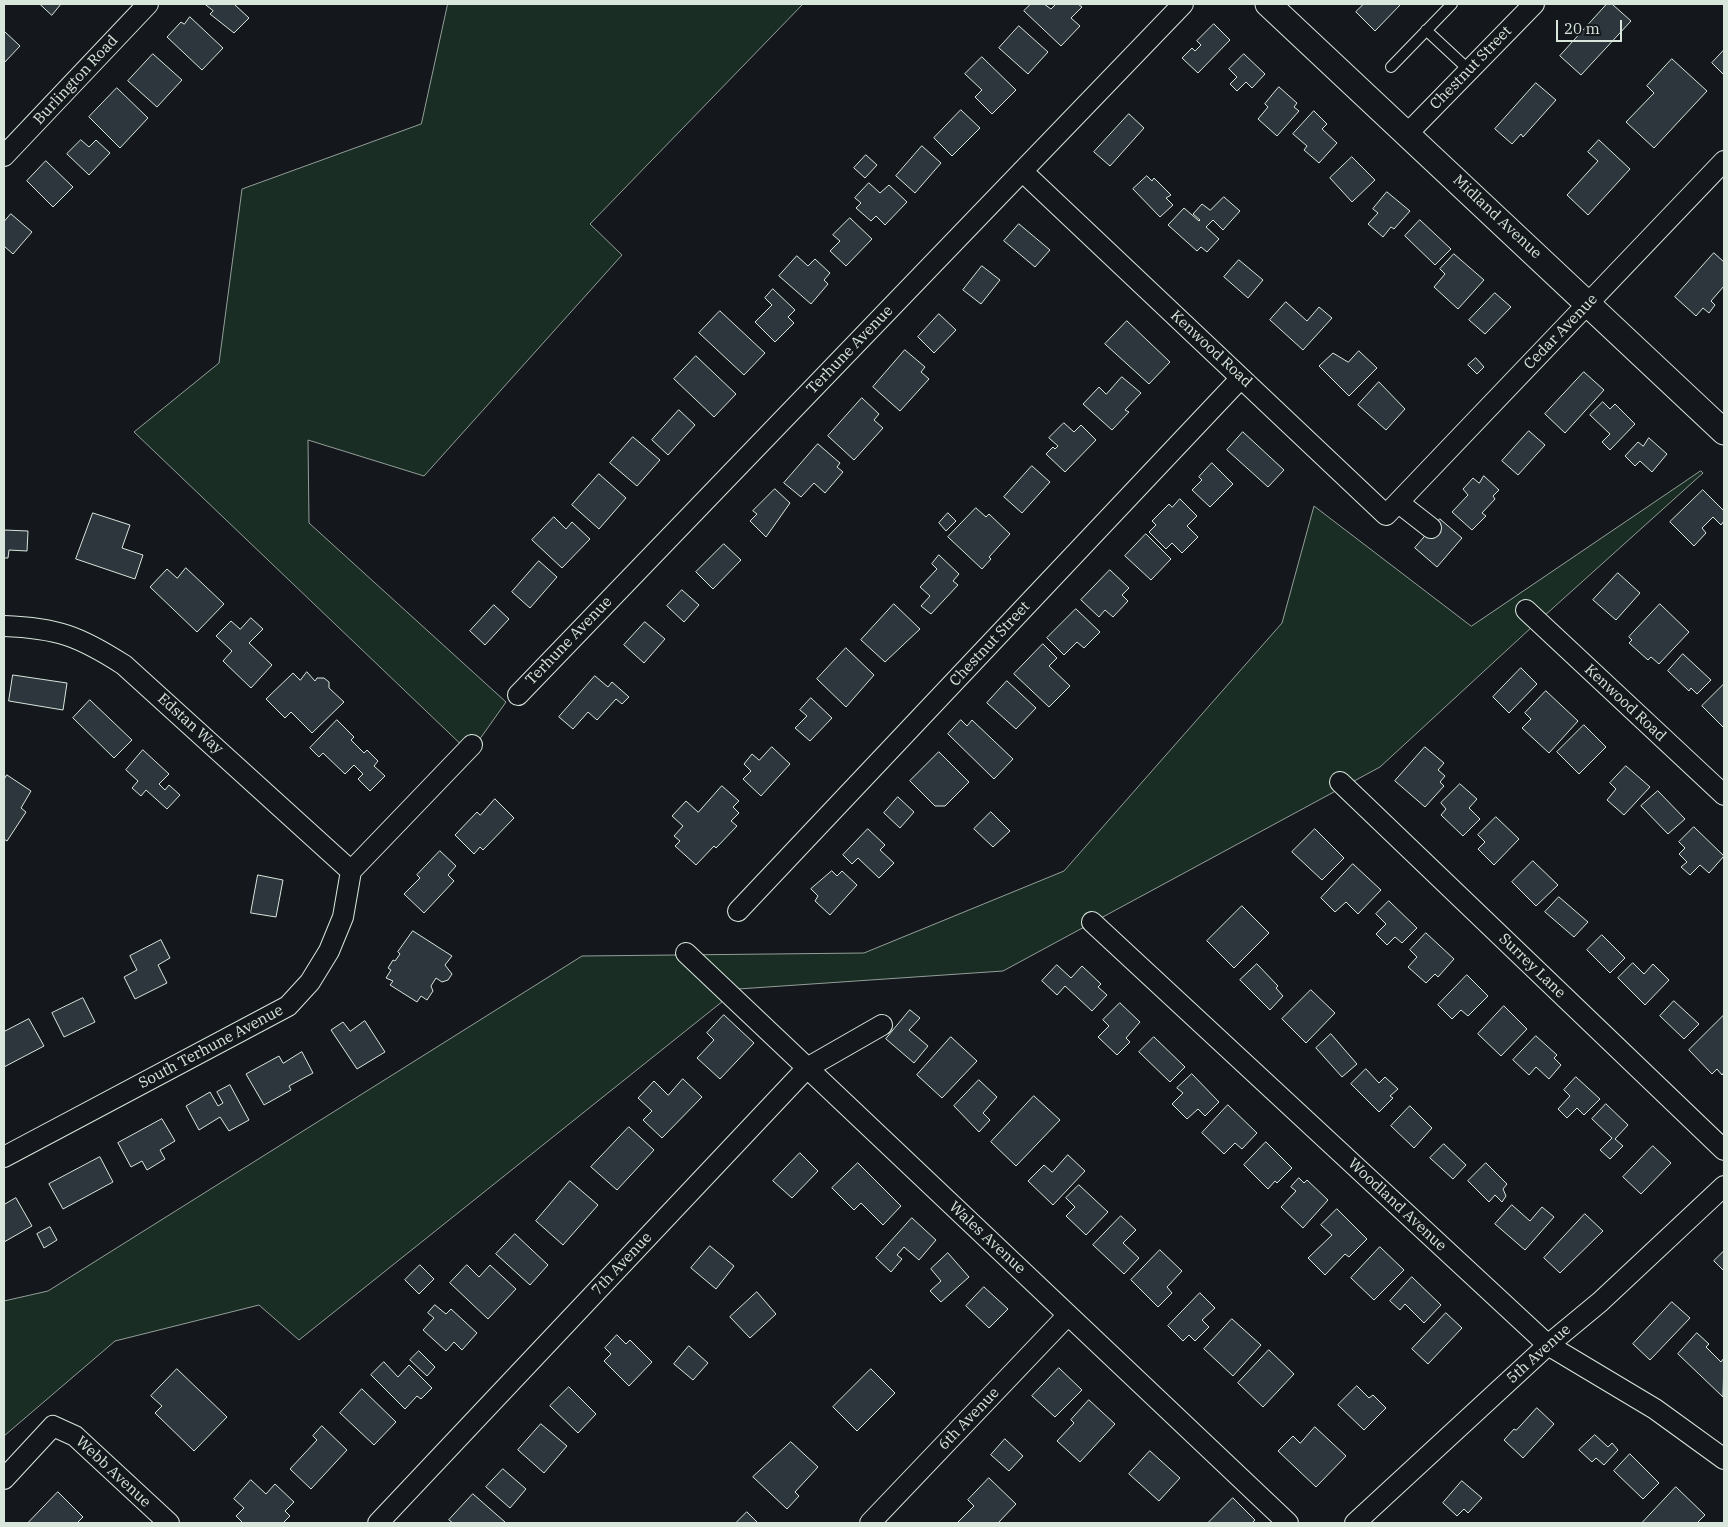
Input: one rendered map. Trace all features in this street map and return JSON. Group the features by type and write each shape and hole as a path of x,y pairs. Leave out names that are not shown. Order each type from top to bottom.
{"street":[{"name":"Burlington Road","path":"4,156 148,4"},
{"name":"Terhune Avenue","path":"518,695 1183,4"},
{"name":"Midland Avenue","path":"1268,4 1408,133 1724,432"},
{"name":"Chestnut Street","path":"1408,133 1534,4"},
{"name":"Cedar Avenue","path":"1399,503 1724,161"},
{"name":"Kenwood Road","path":"1022,171 1386,515 1399,503"},
{"name":"Chestnut Street","path":"738,911 1241,378"},
{"path":"1399,503 1431,528"},
{"name":"Kenwood Road","path":"1526,610 1724,795"},
{"name":"Edstan Way","path":"4,626 40,627 70,635 98,648 124,664 351,871"},
{"path":"351,871 472,746"},
{"name":"Surrey Lane","path":"1340,782 1724,1150"},
{"name":"South Terhune Avenue","path":"4,1157 288,1006 310,982 329,951 342,917 351,871"},
{"name":"Woodland Avenue","path":"1092,922 1548,1345 1655,1409 1724,1459"},
{"name":"Wales Avenue","path":"686,953 1288,1523"},
{"name":"7th Avenue","path":"378,1523 807,1068 882,1025"},
{"name":"5th Avenue","path":"1355,1523 1548,1345 1600,1302 1724,1186"},
{"name":"6th Avenue","path":"870,1523 1068,1315"},
{"name":"Webb Avenue","path":"4,1479 53,1426 75,1436 168,1523"}],"lane":[{"path":"1391,66 1452,4"},
{"path":"1426,30 1469,70"}],"green space":[{"path":"448,4 803,4 590,224 622,255 424,476 308,440 309,523 506,702 470,753 134,432 219,363 242,189 421,124"},
{"path":"1701,471 1703,473 1380,767 1003,971 738,989 299,1340 259,1305 115,1341 4,1436 4,1301 48,1291 582,956 864,953 1064,871 1282,623 1314,506 1471,626"}],"building":[{"path":"40,4 61,4 52,15"},
{"path":"205,4 234,4 249,18 234,33 210,14 213,11"},
{"path":"1031,4 1044,4 1051,9 1056,4 1078,4 1082,7 1071,18 1080,26 1061,46 1024,11"},
{"path":"1364,4 1401,4 1375,31 1356,12"},
{"path":"1607,4 1612,4 1631,21 1581,75 1560,56"},
{"path":"190,17 223,48 202,70 167,37 181,22 184,24"},
{"path":"1214,24 1230,40 1198,73 1182,58 1192,48 1195,51 1201,45 1197,41"},
{"path":"1019,26 1048,52 1028,74 999,48"},
{"path":"4,31 20,46 4,63"},
{"path":"1724,50 1724,75 1712,63"},
{"path":"153,54 182,80 157,107 128,81"},
{"path":"1244,54 1265,74 1252,88 1246,82 1237,91 1230,84 1237,77 1229,69"},
{"path":"982,57 1016,90 992,114 975,97 982,90 965,74"},
{"path":"1672,59 1707,91 1654,148 1626,122 1654,93 1647,86"},
{"path":"1536,83 1556,100 1523,137 1521,134 1512,144 1495,129"},
{"path":"1279,87 1297,103 1294,107 1299,111 1277,136 1258,119 1268,107 1265,104"},
{"path":"117,88 148,118 120,148 89,117"},
{"path":"961,110 980,128 952,156 934,138"},
{"path":"1314,111 1327,124 1322,129 1337,143 1319,163 1304,150 1307,146 1293,134"},
{"path":"1129,114 1144,128 1110,166 1094,152"},
{"path":"81,140 89,147 96,140 110,153 89,175 67,154"},
{"path":"1599,140 1630,169 1588,215 1567,195 1598,161 1588,152"},
{"path":"922,146 941,163 915,193 896,176"},
{"path":"866,155 877,165 865,178 854,168"},
{"path":"1352,157 1375,180 1352,202 1330,178"},
{"path":"46,161 73,187 53,207 27,181"},
{"path":"1147,176 1152,181 1154,178 1171,195 1166,198 1173,205 1160,217 1133,189"},
{"path":"869,183 880,193 889,185 907,202 885,225 876,216 871,221 856,208 861,203 855,198"},
{"path":"1387,192 1410,211 1394,229 1391,227 1383,237 1368,224 1378,213 1373,209"},
{"path":"1224,197 1240,211 1223,230 1213,220 1206,227 1219,239 1207,252 1201,247 1197,251 1168,225 1184,208 1199,221 1193,214 1202,204 1210,210"},
{"path":"11,214 32,232 13,254 4,246 4,222"},
{"path":"850,218 872,239 846,266 830,251 840,241 833,235"},
{"path":"1420,220 1451,249 1435,265 1405,236"},
{"path":"1019,224 1050,250 1035,267 1004,241"},
{"path":"1714,253 1724,262 1724,286 1711,301 1715,305 1709,313 1703,308 1696,316 1675,297"},
{"path":"1454,254 1484,280 1458,309 1434,287 1445,274 1440,269"},
{"path":"797,256 808,266 815,259 830,273 824,280 828,284 811,304 779,276"},
{"path":"1239,260 1263,280 1248,298 1224,277"},
{"path":"982,266 1000,280 981,304 963,290"},
{"path":"773,289 795,310 788,317 794,323 775,342 755,322 772,305 765,298"},
{"path":"1495,293 1511,307 1485,334 1469,320"},
{"path":"1286,302 1307,321 1319,307 1332,318 1303,350 1270,320"},
{"path":"720,311 765,353 744,375 699,333"},
{"path":"939,314 956,330 934,353 918,337"},
{"path":"1127,321 1170,362 1149,384 1105,344"},
{"path":"905,350 925,367 921,372 929,379 900,411 873,387"},
{"path":"1359,351 1377,368 1349,396 1319,366 1333,353 1348,362"},
{"path":"696,356 736,394 714,417 674,379"},
{"path":"1476,358 1484,367 1477,374 1468,365"},
{"path":"1584,372 1604,390 1565,433 1545,414"},
{"path":"1122,377 1141,393 1125,410 1129,412 1112,430 1083,404 1099,387 1106,394"},
{"path":"1379,382 1405,409 1386,430 1358,405"},
{"path":"862,398 879,414 874,420 883,428 854,460 828,436"},
{"path":"1603,402 1610,409 1615,404 1635,424 1610,450 1602,442 1610,434 1590,415"},
{"path":"679,410 695,425 668,455 652,440"},
{"path":"1064,423 1074,432 1081,425 1096,440 1065,472 1046,454 1053,447 1055,449 1058,446 1049,438"},
{"path":"1529,431 1545,445 1518,475 1502,461"},
{"path":"1243,432 1284,470 1268,487 1227,450"},
{"path":"633,437 660,460 637,486 610,463"},
{"path":"1649,438 1667,454 1652,472 1640,461 1635,466 1625,456 1638,442 1643,446"},
{"path":"818,444 840,463 837,467 843,472 825,493 814,483 801,497 784,483"},
{"path":"1212,463 1233,484 1210,507 1192,490 1202,480 1199,477"},
{"path":"1032,466 1050,482 1022,513 1004,497"},
{"path":"599,474 626,498 599,529 572,505"},
{"path":"1484,476 1499,490 1493,496 1495,499 1482,513 1486,516 1472,530 1452,512 1468,495 1463,489 1473,478 1479,483"},
{"path":"775,489 790,503 766,537 750,521 757,514 753,511"},
{"path":"1703,490 1724,511 1724,521 1721,525 1713,517 1702,528 1706,533 1694,546 1670,522"},
{"path":"1180,499 1197,516 1187,526 1198,537 1182,553 1172,543 1166,549 1149,532 1156,525 1152,521 1169,504 1172,507"},
{"path":"976,508 986,517 989,514 1010,534 989,557 991,559 982,569 948,537"},
{"path":"93,513 130,525 122,548 143,555 135,579 76,559"},
{"path":"948,513 956,521 946,531 939,523"},
{"path":"554,517 566,529 572,522 590,539 562,568 532,540"},
{"path":"1440,519 1462,538 1437,567 1415,548"},
{"path":"4,530 28,531 27,551 9,550 8,558 4,558"},
{"path":"1146,534 1171,559 1151,580 1125,556"},
{"path":"724,544 741,560 713,589 696,572"},
{"path":"939,555 959,574 953,581 958,585 931,614 921,606 930,596 920,587 937,569 932,564"},
{"path":"539,561 557,577 530,608 512,592"},
{"path":"186,568 224,604 197,632 150,587 167,569 177,578"},
{"path":"1110,570 1129,588 1122,595 1128,601 1113,617 1105,610 1099,617 1081,600"},
{"path":"1618,573 1640,593 1616,620 1593,600"},
{"path":"682,590 699,605 684,622 667,606"},
{"path":"894,604 920,629 885,662 861,640"},
{"path":"1660,604 1689,632 1659,664 1651,657 1648,660 1629,643 1632,640 1629,637"},
{"path":"494,605 509,619 485,645 470,631"},
{"path":"1076,609 1100,632 1084,648 1077,642 1064,655 1047,638"},
{"path":"251,618 263,629 249,643 272,665 251,688 223,661 232,651 216,636 231,621 240,629"},
{"path":"645,622 665,639 644,663 624,645"},
{"path":"1043,644 1057,658 1049,666 1070,686 1049,707 1014,674"},
{"path":"846,648 874,675 846,707 817,679"},
{"path":"1683,654 1711,680 1697,694 1691,688 1689,691 1668,671"},
{"path":"1521,668 1537,684 1509,713 1493,697"},
{"path":"307,672 315,681 317,678 324,678 329,682 329,688 344,702 312,733 291,712 285,718 266,699 293,673 300,680"},
{"path":"13,675 67,683 63,710 9,701"},
{"path":"595,676 608,687 612,682 629,697 622,704 616,699 597,720 588,712 573,729 559,717"},
{"path":"1007,681 1036,708 1016,729 987,703"},
{"path":"1724,684 1724,728 1702,706"},
{"path":"1546,691 1578,721 1549,753 1522,728 1531,719 1525,713"},
{"path":"811,698 832,718 810,741 795,728 807,716 800,710"},
{"path":"90,700 132,740 114,758 73,718"},
{"path":"337,720 354,737 351,740 364,753 367,750 378,761 374,766 385,776 370,791 358,779 363,774 354,765 345,774 323,753 319,757 310,748"},
{"path":"961,720 967,726 972,720 1013,759 994,779 948,734"},
{"path":"1584,725 1606,747 1579,774 1557,752"},
{"path":"772,747 790,764 761,796 743,779 751,771 744,764 752,754 759,760"},
{"path":"1425,747 1444,763 1438,770 1445,776 1440,782 1444,786 1425,807 1395,781"},
{"path":"143,750 169,774 159,784 165,790 169,785 180,795 167,809 146,790 141,796 132,788 138,781 126,770"},
{"path":"939,752 969,782 945,806 935,806 910,781"},
{"path":"1626,766 1650,787 1624,815 1607,800 1616,789 1610,783"},
{"path":"7,775 31,791 21,808 26,812 7,841 4,839 4,780"},
{"path":"1460,784 1477,799 1469,808 1480,819 1463,836 1441,815 1446,809 1441,803"},
{"path":"722,786 739,801 733,807 739,813 731,821 737,826 696,865 675,846 680,841 674,836 683,826 672,816 686,801 698,812"},
{"path":"1658,791 1685,819 1668,834 1641,806"},
{"path":"898,797 914,812 900,828 884,813"},
{"path":"495,799 514,818 483,850 480,847 474,854 455,835 477,812 480,815"},
{"path":"991,812 1010,831 993,847 974,829"},
{"path":"1496,817 1519,839 1494,865 1478,849 1485,842 1478,835"},
{"path":"1694,827 1724,856 1709,873 1700,865 1690,875 1681,867 1687,862 1679,854 1685,848 1679,842"},
{"path":"868,829 885,845 880,850 894,863 879,878 858,858 852,864 843,855"},
{"path":"1315,829 1344,858 1322,880 1292,852"},
{"path":"440,851 456,866 448,875 454,881 424,913 404,894 420,878 417,875"},
{"path":"1533,861 1558,885 1536,906 1512,882"},
{"path":"1353,864 1381,890 1358,914 1346,902 1335,912 1321,898"},
{"path":"832,871 837,876 842,871 857,885 830,915 815,901 818,896 811,889"},
{"path":"258,875 283,880 276,917 251,913"},
{"path":"1559,897 1588,922 1574,937 1545,912"},
{"path":"1389,901 1417,928 1402,943 1395,937 1387,945 1376,934 1386,924 1376,914"},
{"path":"1242,906 1269,933 1234,968 1207,941"},
{"path":"413,931 452,956 445,965 452,974 448,980 442,982 436,978 431,986 433,991 427,1000 421,996 417,1002 390,985 393,981 386,978 391,970 388,968 400,954 398,952"},
{"path":"1426,933 1454,959 1438,977 1435,974 1426,983 1408,967 1417,957 1410,950"},
{"path":"1602,935 1625,958 1610,973 1587,950"},
{"path":"161,940 170,958 158,965 167,983 135,999 124,977 137,970 130,956"},
{"path":"1633,963 1644,974 1653,964 1669,980 1645,1005 1618,978"},
{"path":"1257,964 1278,986 1276,988 1283,996 1270,1010 1240,980"},
{"path":"1057,965 1071,978 1082,966 1101,984 1098,987 1107,995 1092,1011 1065,986 1057,995 1042,981"},
{"path":"1467,975 1488,996 1468,1016 1461,1010 1452,1019 1438,1005"},
{"path":"1311,990 1335,1013 1306,1043 1282,1019"},
{"path":"83,998 95,1022 64,1037 52,1013"},
{"path":"1674,1001 1699,1024 1684,1039 1660,1016"},
{"path":"1120,1003 1140,1022 1126,1038 1130,1042 1117,1055 1098,1037 1109,1026 1103,1020"},
{"path":"1504,1006 1527,1029 1501,1056 1478,1034"},
{"path":"910,1010 920,1018 909,1030 928,1046 914,1063 886,1039"},
{"path":"724,1015 754,1043 720,1079 697,1058 714,1040 707,1033"},
{"path":"1724,1015 1724,1072 1722,1075 1717,1069 1712,1074 1689,1050"},
{"path":"29,1019 44,1046 4,1067 4,1032"},
{"path":"365,1021 385,1052 357,1069 331,1030 343,1022 350,1031"},
{"path":"1331,1034 1357,1064 1342,1077 1316,1048"},
{"path":"1536,1036 1557,1055 1554,1058 1561,1065 1549,1079 1536,1067 1529,1075 1513,1060"},
{"path":"951,1037 977,1061 942,1098 917,1075"},
{"path":"1154,1037 1185,1067 1170,1082 1139,1052"},
{"path":"302,1052 313,1073 289,1086 291,1090 264,1105 246,1074 279,1056 283,1063"},
{"path":"1366,1069 1379,1083 1385,1077 1398,1089 1390,1096 1393,1098 1379,1112 1351,1084"},
{"path":"1192,1074 1219,1102 1205,1116 1198,1109 1187,1119 1172,1104 1183,1093 1177,1088"},
{"path":"1576,1077 1600,1099 1584,1115 1577,1108 1567,1118 1558,1109 1570,1096 1564,1090"},
{"path":"683,1079 702,1097 662,1138 643,1120 652,1111 638,1098 654,1081 668,1095"},
{"path":"979,1080 997,1097 983,1113 990,1120 979,1132 954,1106"},
{"path":"230,1085 249,1120 229,1131 220,1117 199,1130 186,1106 210,1092 218,1106 223,1103 217,1092"},
{"path":"1034,1096 1060,1120 1016,1166 991,1142"},
{"path":"1606,1104 1628,1125 1615,1139 1623,1146 1610,1159 1600,1150 1612,1138 1592,1119"},
{"path":"1228,1105 1257,1133 1242,1149 1235,1143 1224,1154 1202,1133"},
{"path":"1410,1106 1432,1128 1414,1148 1391,1126"},
{"path":"162,1119 175,1141 160,1150 165,1159 147,1170 142,1161 131,1167 118,1143"},
{"path":"629,1127 654,1150 617,1190 591,1167"},
{"path":"1266,1142 1292,1168 1268,1189 1244,1165"},
{"path":"1444,1144 1466,1165 1453,1179 1430,1158"},
{"path":"1653,1146 1671,1163 1641,1194 1623,1177"},
{"path":"800,1153 818,1171 792,1198 773,1181"},
{"path":"1068,1155 1085,1171 1053,1205 1028,1181 1044,1165 1052,1172"},
{"path":"100,1157 113,1182 63,1209 49,1184"},
{"path":"858,1163 901,1206 883,1225 861,1203 854,1210 832,1188"},
{"path":"1486,1163 1507,1184 1503,1189 1506,1196 1502,1202 1495,1195 1489,1202 1468,1181"},
{"path":"1299,1178 1304,1183 1307,1180 1328,1200 1303,1228 1281,1207 1296,1191 1291,1187"},
{"path":"570,1181 598,1205 563,1245 536,1221"},
{"path":"1079,1185 1108,1212 1086,1235 1066,1216 1075,1207 1066,1198"},
{"path":"16,1198 32,1226 4,1242 4,1205"},
{"path":"1512,1205 1530,1221 1542,1207 1554,1217 1525,1250 1495,1224"},
{"path":"1337,1209 1367,1239 1349,1257 1345,1254 1325,1275 1308,1258 1332,1235 1321,1225"},
{"path":"1585,1214 1603,1231 1560,1273 1544,1258"},
{"path":"1121,1216 1136,1230 1123,1243 1139,1258 1124,1274 1093,1245"},
{"path":"912,1218 936,1240 919,1260 904,1247 897,1255 902,1259 891,1272 876,1258"},
{"path":"50,1227 57,1240 44,1248 37,1234"},
{"path":"515,1234 548,1265 530,1285 496,1254"},
{"path":"710,1246 734,1266 716,1289 691,1268"},
{"path":"1380,1247 1404,1270 1374,1300 1351,1278"},
{"path":"1160,1250 1182,1271 1167,1287 1172,1293 1158,1307 1131,1280"},
{"path":"1724,1251 1724,1271 1714,1261"},
{"path":"948,1253 969,1277 941,1302 930,1291 941,1281 931,1269"},
{"path":"420,1265 434,1279 419,1294 405,1280"},
{"path":"467,1265 479,1277 490,1265 516,1289 488,1319 450,1283"},
{"path":"1412,1277 1441,1305 1424,1323 1405,1304 1400,1310 1390,1301"},
{"path":"984,1287 1008,1309 989,1328 966,1306"},
{"path":"757,1292 776,1314 750,1338 730,1317"},
{"path":"1200,1293 1215,1308 1202,1320 1209,1327 1195,1341 1189,1335 1183,1341 1168,1326"},
{"path":"1672,1302 1690,1318 1650,1360 1633,1344"},
{"path":"435,1305 446,1314 451,1309 477,1333 462,1350 454,1342 446,1351 423,1330 434,1318 428,1313"},
{"path":"1446,1313 1462,1328 1428,1364 1412,1349"},
{"path":"1232,1319 1261,1345 1233,1376 1204,1349"},
{"path":"1697,1333 1709,1344 1706,1347 1721,1362 1724,1358 1723,1397 1678,1354"},
{"path":"617,1335 626,1344 630,1340 652,1362 629,1386 604,1361 611,1354 605,1348"},
{"path":"689,1346 708,1363 693,1380 674,1364"},
{"path":"1269,1350 1294,1374 1263,1407 1238,1383"},
{"path":"419,1351 435,1367 427,1376 410,1360"},
{"path":"384,1362 398,1377 409,1365 432,1388 421,1399 417,1396 405,1409 371,1375"},
{"path":"1059,1368 1082,1390 1055,1417 1032,1396"},
{"path":"177,1369 227,1417 194,1451 155,1413 162,1406 151,1396"},
{"path":"871,1369 895,1393 857,1431 833,1407"},
{"path":"1357,1386 1369,1398 1373,1395 1386,1408 1364,1430 1338,1405"},
{"path":"569,1387 596,1414 578,1433 550,1406"},
{"path":"362,1389 396,1422 374,1445 340,1413"},
{"path":"1089,1400 1115,1424 1080,1462 1057,1441 1074,1423 1071,1420"},
{"path":"1537,1408 1554,1424 1523,1458 1504,1440"},
{"path":"541,1424 567,1446 544,1473 518,1450"},
{"path":"322,1426 347,1450 311,1489 290,1469 317,1440 313,1436"},
{"path":"1315,1427 1346,1456 1316,1487 1278,1451 1293,1436 1300,1443"},
{"path":"1595,1435 1608,1447 1612,1443 1618,1450 1604,1465 1596,1458 1592,1462 1579,1450"},
{"path":"1005,1439 1023,1456 1009,1471 991,1455"},
{"path":"791,1442 818,1467 795,1492 799,1496 787,1509 753,1477"},
{"path":"1150,1451 1180,1478 1159,1501 1129,1474"},
{"path":"1630,1454 1659,1483 1643,1499 1614,1471"},
{"path":"503,1469 526,1489 510,1508 486,1487"},
{"path":"989,1478 1016,1504 998,1523 957,1523 974,1506 968,1500"},
{"path":"251,1480 266,1494 275,1484 294,1502 285,1511 290,1516 283,1523 243,1523 236,1516 244,1508 234,1499"},
{"path":"1462,1481 1482,1498 1468,1513 1464,1509 1457,1516 1443,1503"},
{"path":"1676,1487 1705,1515 1697,1523 1642,1523"},
{"path":"58,1492 83,1517 77,1523 28,1523"},
{"path":"473,1494 505,1522 453,1523 449,1520"},
{"path":"1233,1498 1255,1520 1252,1523 1208,1523"},
{"path":"747,1512 758,1523 736,1523"}]}
